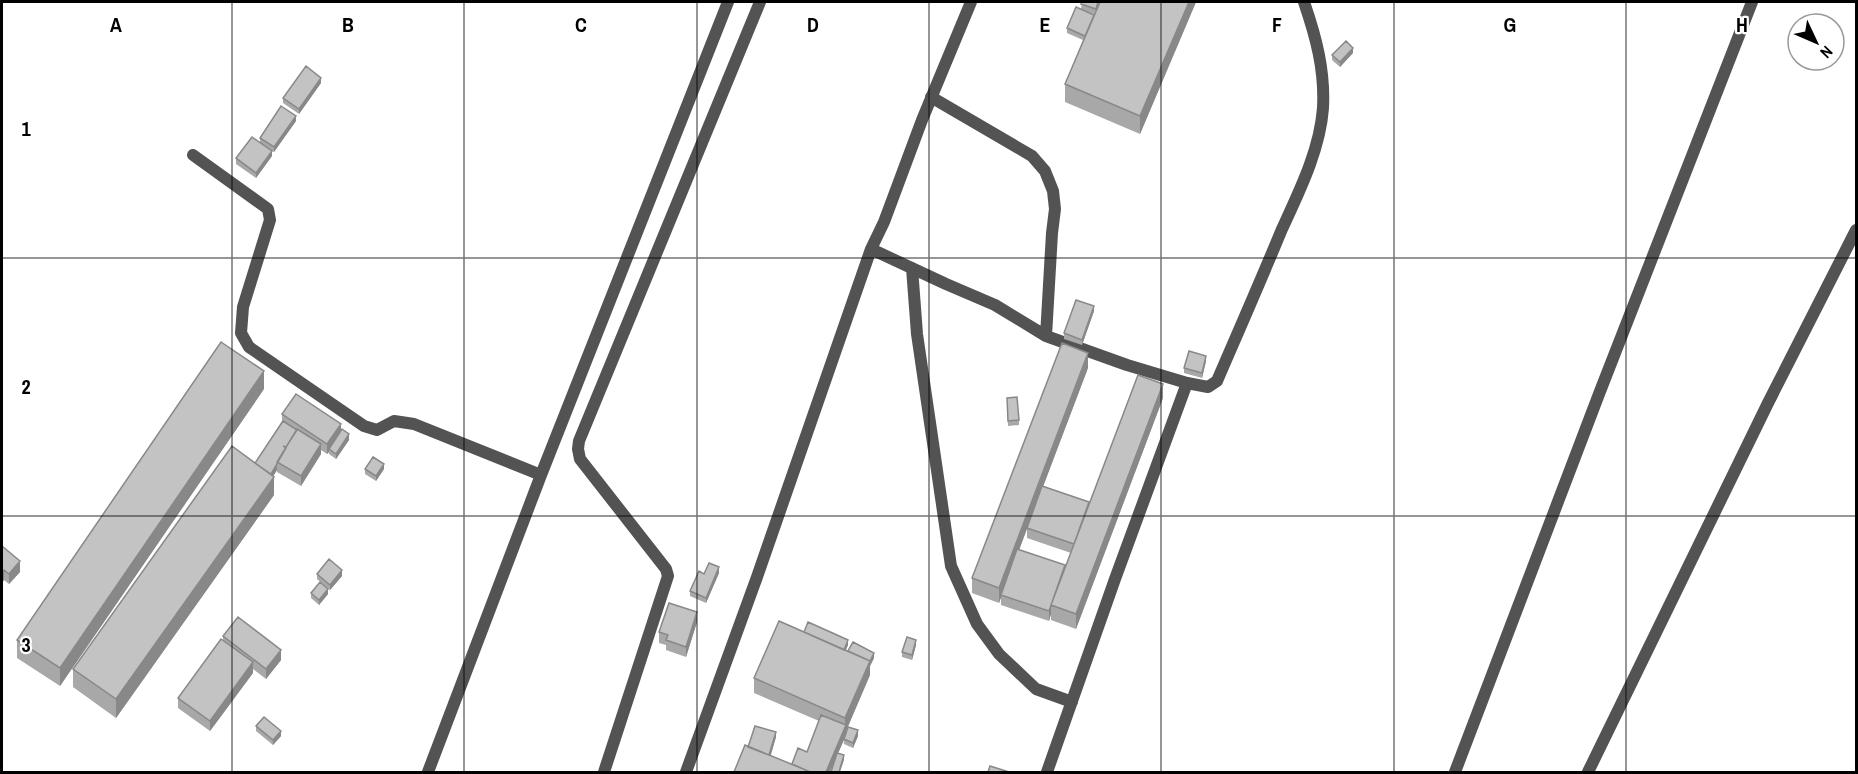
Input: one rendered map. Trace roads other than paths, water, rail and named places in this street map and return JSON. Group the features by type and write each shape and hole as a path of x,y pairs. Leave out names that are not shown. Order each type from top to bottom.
{"street":[{"path":"428,772 541,475 728,2"},
{"path":"604,772 668,576 666,569 580,459 579,441 760,2"},
{"path":"686,772 753,588 871,249 891,205 931,97 971,2"},
{"path":"871,249 995,304 1046,336 1127,365 1187,383 1208,387 1213,385 1217,381 1303,182 1316,142 1323,111 1323,76 1317,38 1304,2"},
{"path":"1455,772 1599,393 1752,2"},
{"path":"931,97 1032,156 1045,171 1053,191 1055,209 1046,336"},
{"path":"193,155 268,209 270,220 243,307 241,333 249,347 364,426 377,430 394,421 414,424 541,475"},
{"path":"1588,772 1768,403 1857,230"},
{"path":"912,268 917,334 951,566 977,624 999,654 1036,689 1072,702"},
{"path":"1047,772 1187,383"}]}
